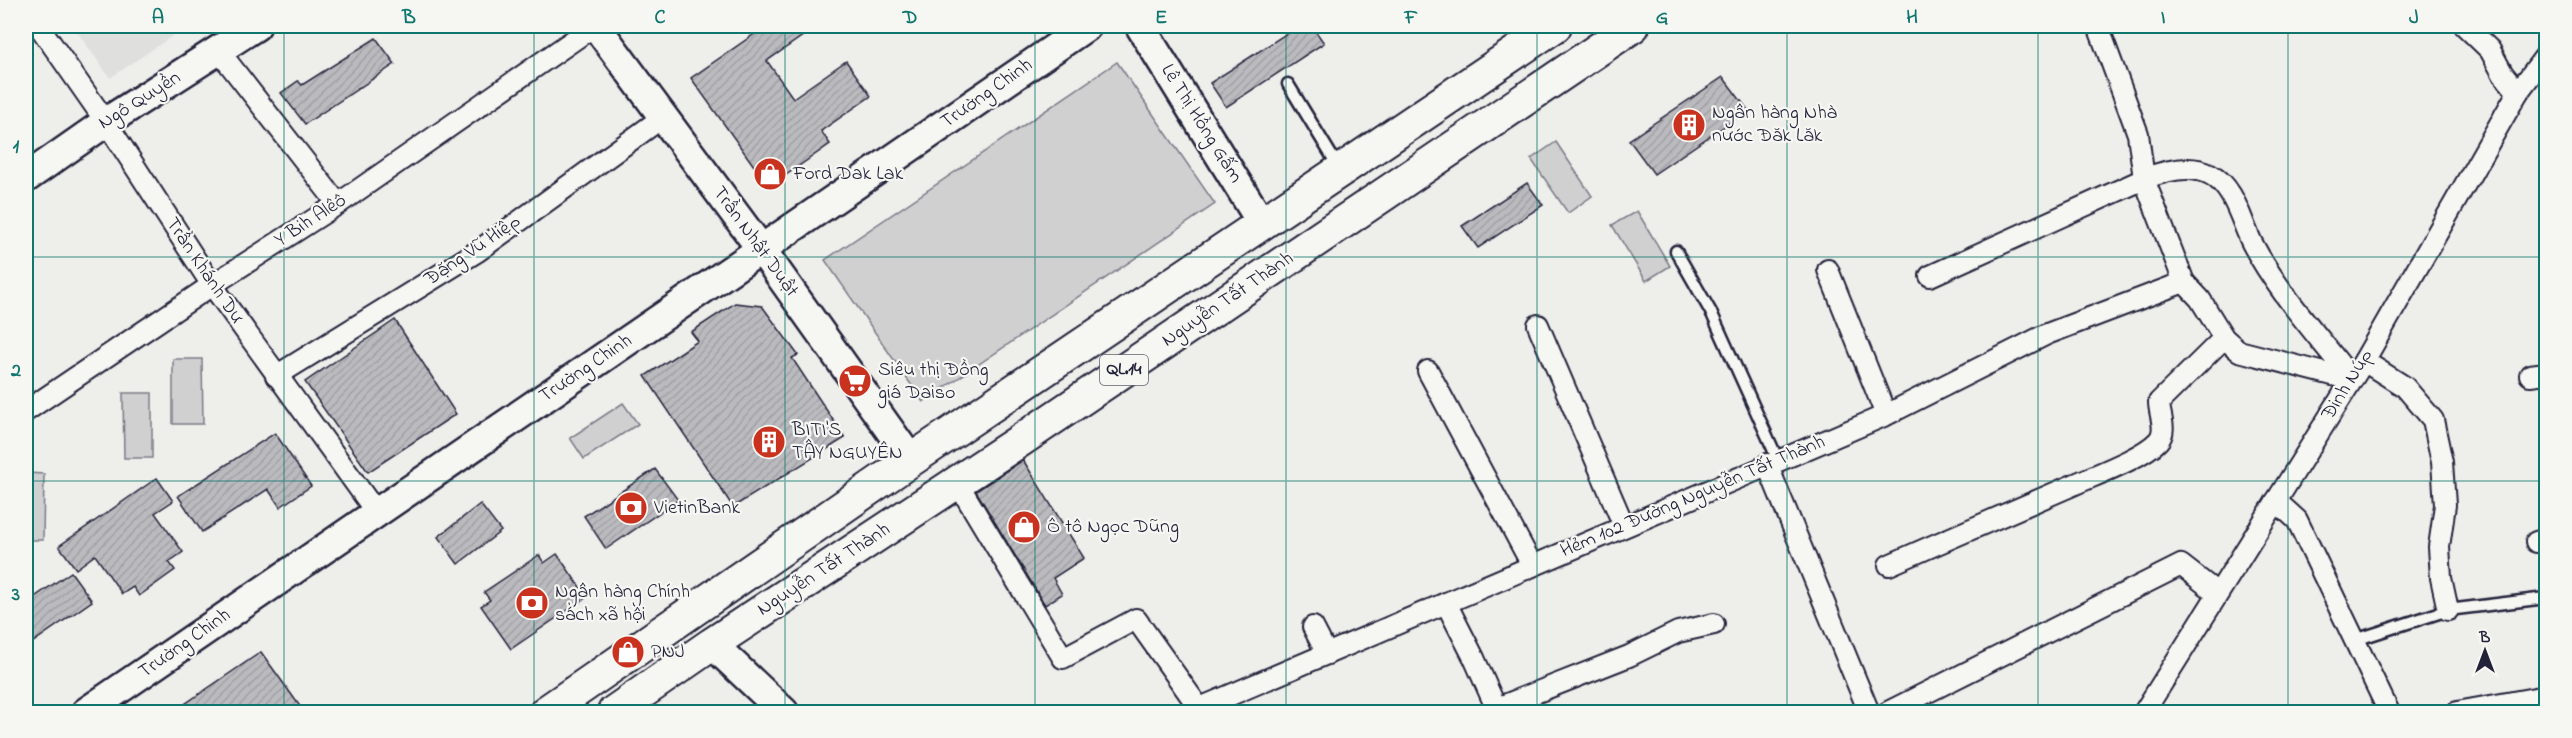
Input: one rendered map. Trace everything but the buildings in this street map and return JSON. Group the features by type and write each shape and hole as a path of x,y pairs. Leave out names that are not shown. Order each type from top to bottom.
{"main road":[{"name":"Nguyễn Tất Thành","path":"546,712 911,460 1555,26"},
{"name":"Nguyễn Tất Thành","path":"614,712 1633,26"},
{"path":"690,613 712,644"}],"street":[{"name":"Trần Khánh Dư","path":"39,26 106,122 212,285 376,512"},
{"name":"Ngô Quyền","path":"26,178 106,122 256,26"},
{"name":"Trần Nhật Duật","path":"595,26 761,249 911,460"},
{"name":"Y Bih Alêô","path":"26,411 212,285 338,204 595,26"},
{"name":"Trường Chinh","path":"86,712 1087,26"},
{"name":"Lê Thị Hồng Gấm","path":"1140,26 1262,222"},
{"path":"2098,26 2138,134 2144,179 2184,282 2200,299 2224,338 2239,351 2352,380"},
{"path":"2465,26 2490,50 2503,74 2518,92"},
{"path":"219,51 338,204"},
{"name":"Đinh Núp","path":"2149,710 2217,593 2364,361 2518,92 2547,55"},
{"name":"Đặng Vũ Hiệp","path":"276,376 478,251 663,117"},
{"path":"1930,276 2156,174 2188,169 2211,174 2228,188 2262,262 2352,380"},
{"path":"1828,270 1886,415"},
{"name":"Hẻm 102 Đường Nguyễn Tất Thành","path":"1201,710 1532,565 1886,415 2047,334 2184,282"},
{"path":"1538,325 1624,526"},
{"path":"1889,565 2097,474 2146,450 2159,440 2162,430 2163,420 2159,412 2159,402 2224,338"},
{"path":"2364,361 2405,387 2433,420 2442,462 2445,505 2439,547 2441,578 2448,610"},
{"path":"1428,371 1532,565"},
{"path":"1773,462 1869,712"},
{"path":"957,482 1063,658 1136,619 1201,710"},
{"path":"2276,501 2297,520 2389,712"},
{"path":"1888,712 2181,565 2217,593"},
{"path":"1446,603 1498,710 1629,656 1678,632 1714,624"},
{"path":"1313,627 1327,654"},
{"path":"712,644 784,712"},
{"path":"2457,712 2547,696"}],"lane":[{"path":"1288,84 1340,170"},
{"path":"1676,251 1712,314 1773,462"},
{"path":"2355,640 2448,610 2547,598"}],"shaded area":[{"path":"73,26 187,26 110,78"},
{"path":"1117,62 1215,204 923,402 825,260"},
{"path":"1556,142 1592,196 1568,213 1531,159"},
{"path":"1637,211 1670,266 1646,281 1612,225"},
{"path":"173,359 202,359 203,424 173,424"},
{"path":"123,393 152,393 152,458 124,458"},
{"path":"623,403 638,424 584,459 570,438"},
{"path":"26,473 44,474 43,540 26,540"}],"place":[{"name":"Ngân hàng Nhà nước Đăk Lăk","path":"1689,125"},
{"name":"Ford Dak Lak","path":"770,174"},
{"name":"Siêu thị Đồng giá Daiso","path":"855,381"},
{"name":"BITI'S TÂY NGUYÊN","path":"769,442"},
{"name":"VietinBank","path":"631,508"},
{"name":"Ô tô Ngọc Dũng","path":"1024,527"},
{"name":"Ngân hàng Chính sách xã hội","path":"532,603"},
{"name":"PNJ","path":"628,652"}]}
